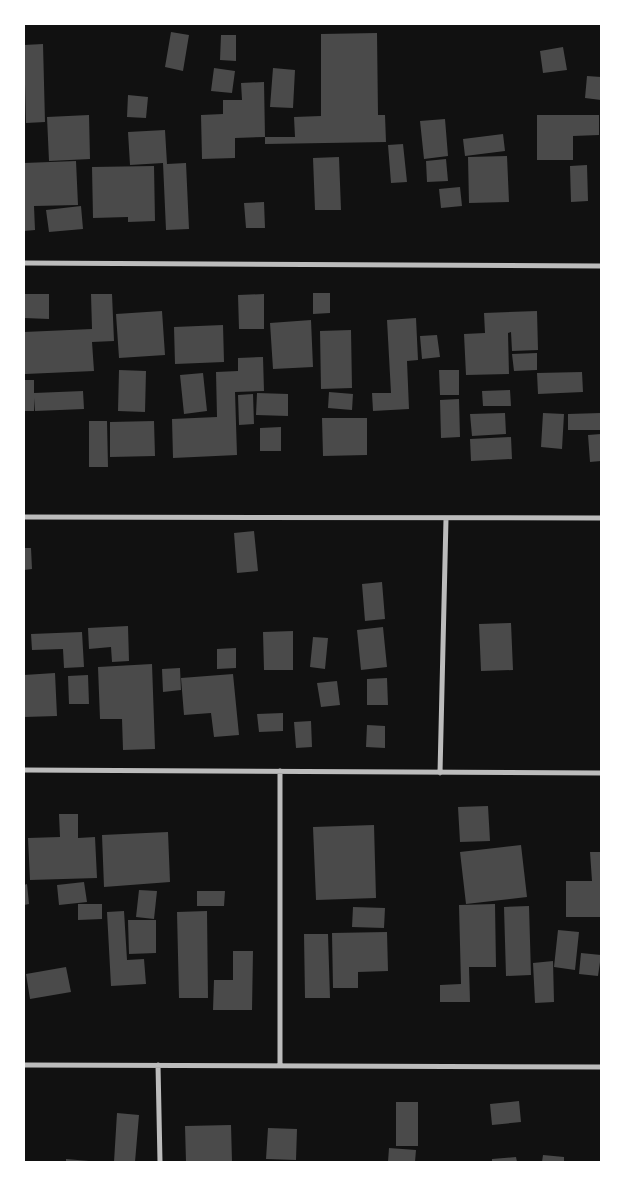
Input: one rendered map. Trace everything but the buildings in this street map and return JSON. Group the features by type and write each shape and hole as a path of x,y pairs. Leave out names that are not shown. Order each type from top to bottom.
{"street":[{"path":"24,263 601,266"},
{"path":"24,517 601,518"},
{"path":"440,773 446,519"},
{"path":"24,770 601,773"},
{"path":"280,772 280,1066"},
{"path":"24,1065 601,1067"},
{"path":"158,1065 160,1162"}]}
